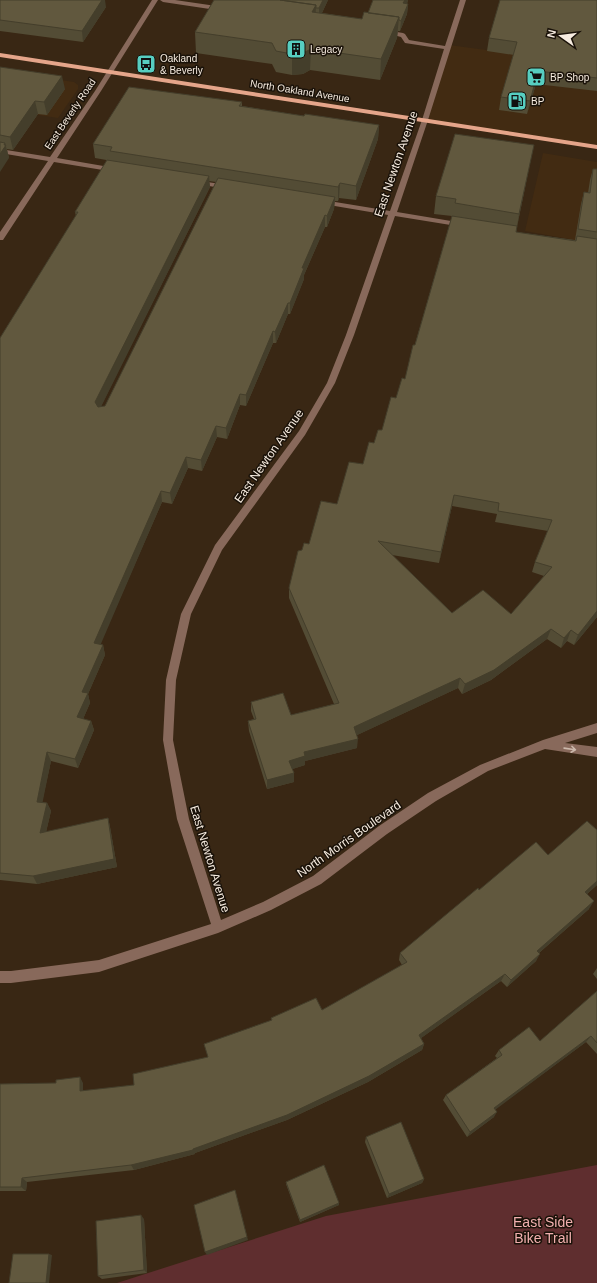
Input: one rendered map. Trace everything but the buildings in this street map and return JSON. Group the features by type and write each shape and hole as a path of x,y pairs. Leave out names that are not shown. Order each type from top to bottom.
{"main road":[{"name":"North Oakland Avenue","path":"0,55 597,147"}],"street":[{"name":"East Beverly Road","path":"0,238 110,72 155,0"},
{"path":"163,0 230,10"},
{"name":"East Newton Avenue","path":"218,928 183,819 168,740 171,680 186,614 218,548 302,433 331,383 350,335 391,213 425,120 463,0"},
{"path":"379,31 403,35 407,42 448,48"},
{"path":"0,152 124,171"},
{"path":"185,180 214,188 239,189"},
{"path":"316,201 474,227"},
{"name":"North Morris Boulevard","path":"0,977 99,966 218,928 267,906 317,880 383,830 432,797 484,768 543,745 597,728"},
{"name":"North Morris Boulevard","path":"543,745 597,752"}],"shaded area":[{"path":"449,45 597,65 597,146 425,120"},
{"path":"0,71 74,82 78,85 78,89 58,118 0,109"},
{"path":"543,153 597,162 597,244 525,231"}],"green space":[{"name":"East Side Bike Trail","path":"597,1165 597,1283 117,1283 326,1216"}],"place":[{"name":"Legacy","path":"296,49"},
{"name":"Oakland & Beverly","path":"146,64"},
{"name":"BP Shop","path":"536,77"},
{"name":"BP","path":"517,101"}]}
